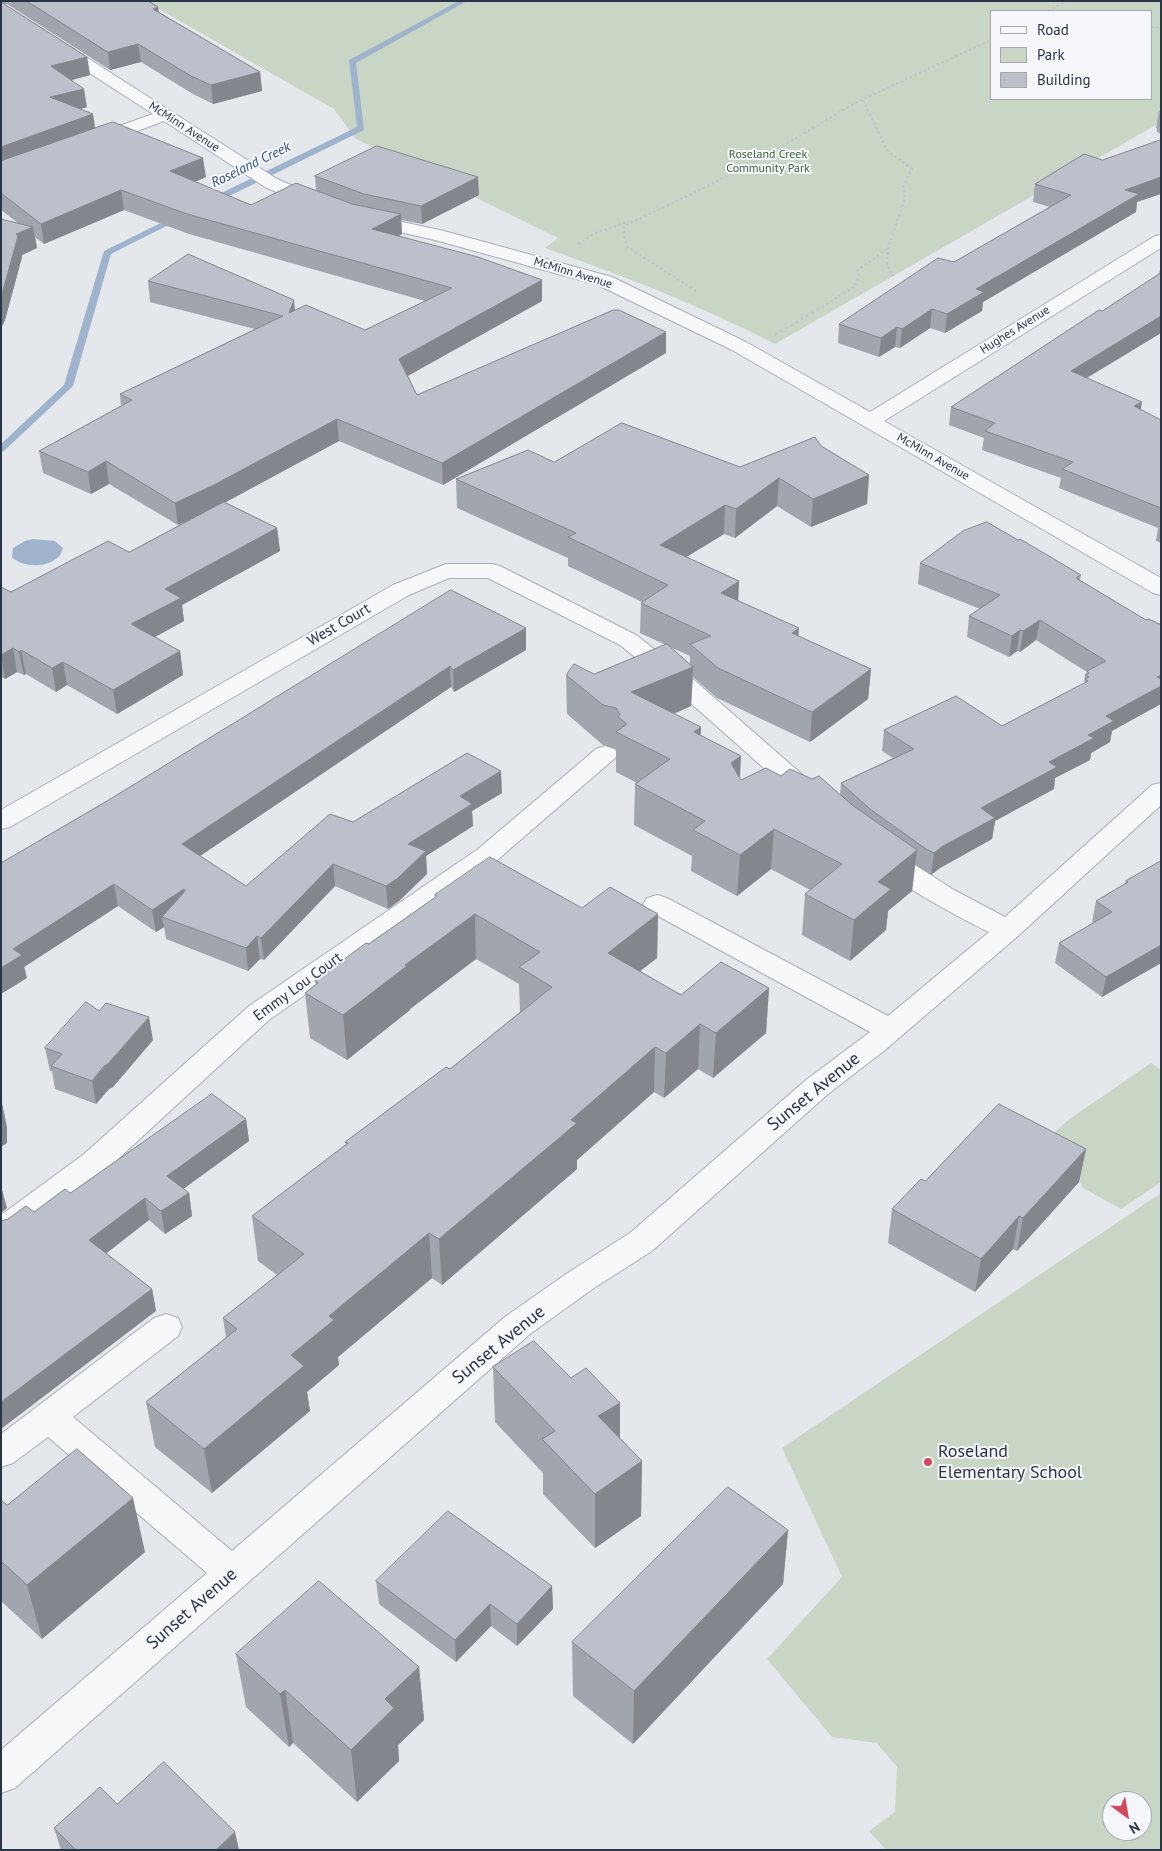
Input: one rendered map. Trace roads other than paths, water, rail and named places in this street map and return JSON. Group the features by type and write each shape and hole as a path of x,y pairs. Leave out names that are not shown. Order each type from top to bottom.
{"street":[{"name":"McMinn Avenue","path":"1,8 271,183 342,212 438,235 605,281 739,346 1161,588"},
{"path":"83,146 165,115"},
{"name":"Hughes Avenue","path":"870,421 1161,240"},
{"name":"West Court","path":"1,821 401,590 446,571 492,571 628,640 685,685 832,815"},
{"name":"Emmy Lou Court","path":"1,1232 95,1162 259,1013 487,855 605,754"},
{"name":"Sunset Avenue","path":"1,1774 518,1325 582,1279 640,1242 817,1087 890,1030 1008,930 1161,791"},
{"path":"866,844 913,878 1008,930"},
{"path":"657,904 890,1030"},
{"path":"1,1453 166,1327"},
{"path":"49,1417 233,1574"}],"water":[{"path":"33,539 55,541 63,548 60,555 55,560 41,565 24,564 12,557 13,548"}],"waterway":[{"name":"Roseland Creek","path":"212,201 361,128 352,62 464,1"},
{"name":"Roseland Creek","path":"1,449 68,386 107,253 178,218"}],"place":[{"name":"Roseland Elementary School","path":"928,1462"}],"park label":[{"name":"Roseland Creek Community Park","path":"768,162"}]}
